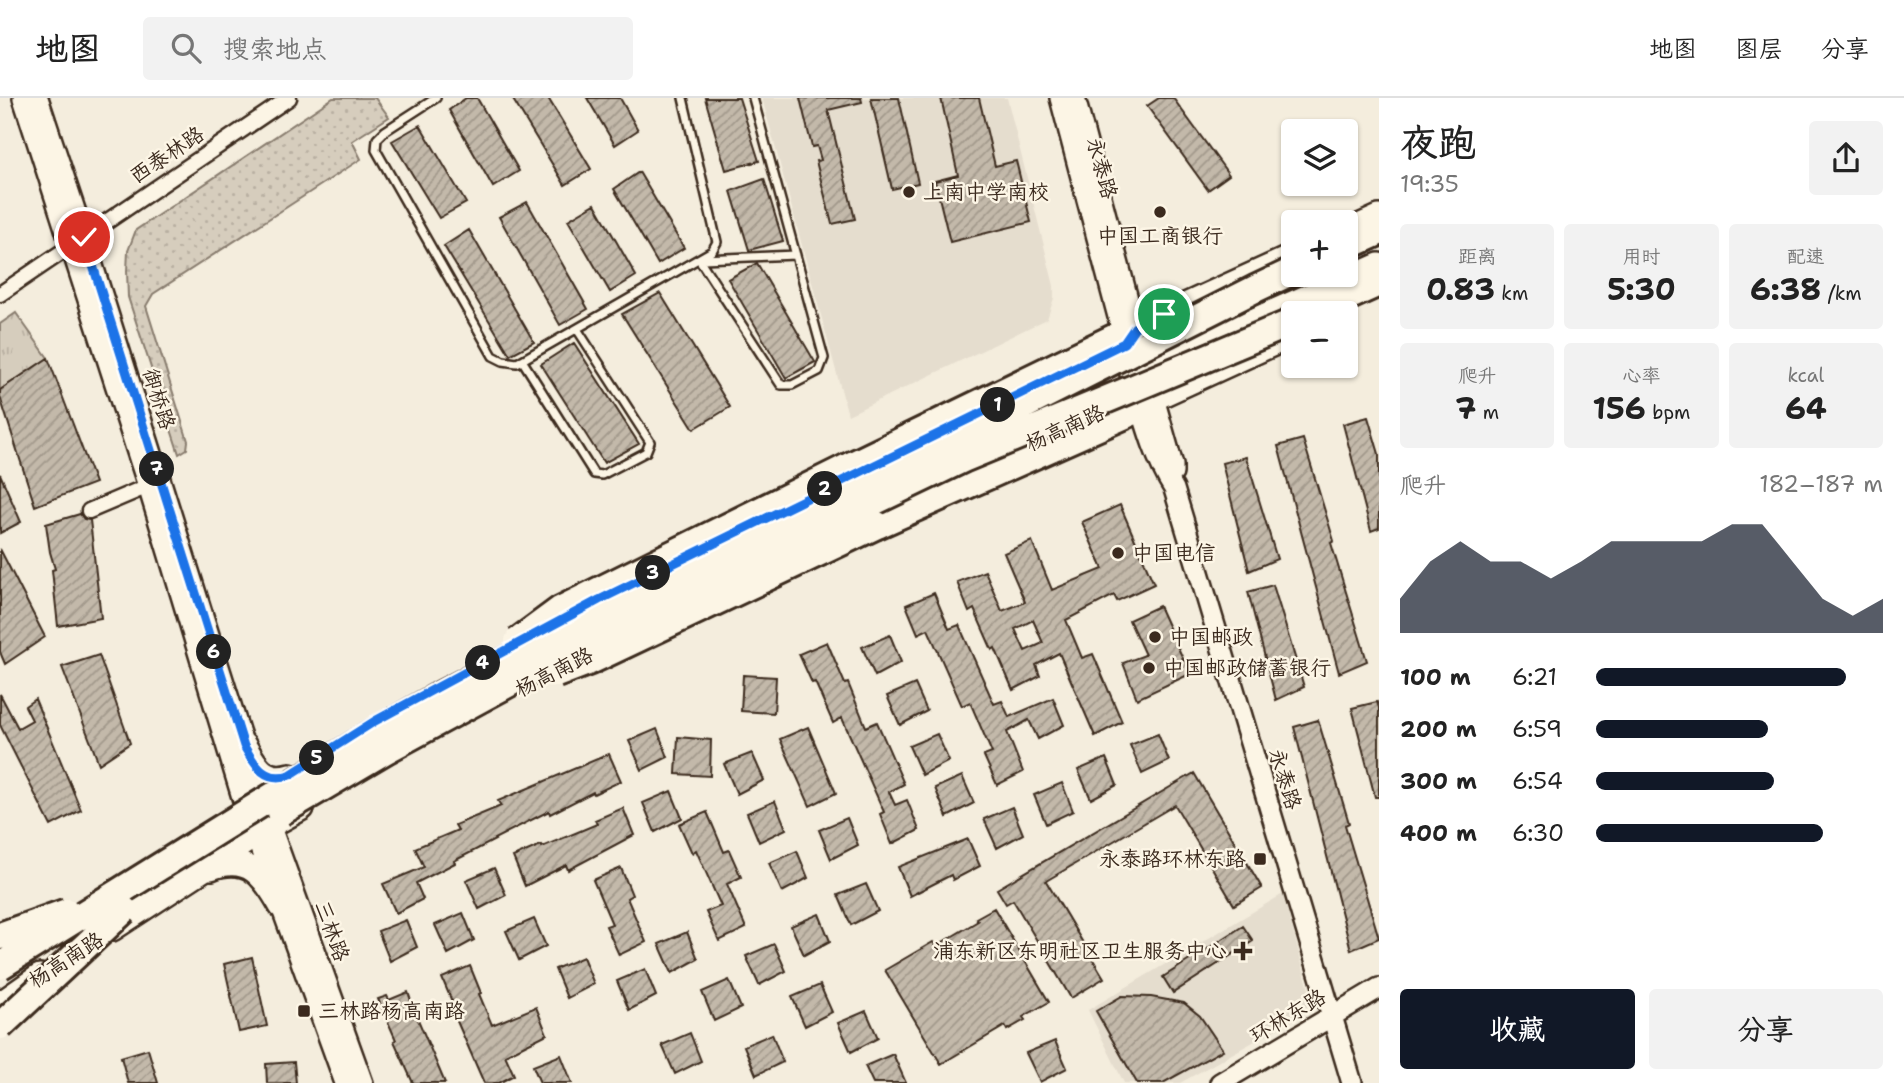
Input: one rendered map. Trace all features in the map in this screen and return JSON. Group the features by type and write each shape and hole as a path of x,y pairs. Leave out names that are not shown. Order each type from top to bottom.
{"highway":[{"path":"1358,242 1379,232"},
{"name":"杨高南路","path":"0,966 270,818 386,750 453,701 636,594 966,435 1281,277"},
{"path":"1339,301 1379,283"},
{"name":"杨高南路","path":"453,701 561,655 963,459 1281,327"},
{"path":"453,701 561,610 934,425 1137,370"},
{"path":"453,701 590,661 967,478 1003,469 1137,370"},
{"path":"0,936 119,902"},
{"path":"0,1026 119,902"},
{"name":"杨高南路","path":"0,986 119,902"}],"main road":[{"name":"御桥路","path":"23,98 77,242 244,746 251,799"},
{"name":"御桥路","path":"38,98 148,486 251,799"},
{"name":"永泰路","path":"1060,98 1137,370"},
{"name":"永泰路","path":"1075,98 1161,469 1174,489 1352,1083"},
{"path":"1358,227 1379,217"},
{"path":"1358,259 1379,249"},
{"name":"杨高南路","path":"1137,370 1164,314 1281,261"},
{"name":"杨高南路","path":"0,1004 263,831 394,754 453,701 599,600 1379,265"},
{"name":"杨高南路","path":"967,478 1137,370 1300,287"},
{"path":"1358,305 1379,296"},
{"name":"杨高南路","path":"1137,370 1188,384 1281,341"},
{"name":"杨高南路","path":"0,952 375,721 453,701"},
{"path":"244,746 253,761 268,775 275,778 290,775"},
{"name":"三林路","path":"251,799 363,1083"},
{"name":"三林路","path":"263,831 281,906 345,1083"},
{"path":"202,872 222,864 246,865 264,880 281,906"},
{"name":"环林东路","path":"1220,1083 1379,988"}],"street":[{"name":"西泰林路","path":"0,294 289,98"},
{"path":"89,511 148,486"}],"lane":[{"path":"436,98 384,131 377,139 376,150 493,356 517,363 712,251 717,242 682,98"},
{"path":"699,259 780,385 792,385 819,371 824,358 752,98"},
{"path":"699,259 796,255"},
{"path":"522,360 594,474 602,475 646,452 650,442 577,329"}],"shaded area":[{"name":"上南中学南校","path":"762,98 1007,98 1054,286 1054,298 1047,319 848,415"},
{"name":"浦东新区东明社区卫生服务中心","path":"1283,894 1314,1008 1180,1083 1124,1083 1088,1010"}],"green space":[{"path":"333,98 375,98 389,117 352,141 361,159 153,294 146,306 188,441 187,449 179,454 128,297 128,251 136,230"},
{"path":"16,313 48,358 0,390 0,324"}],"building":[{"path":"466,98 477,98 519,171 493,187 449,110"},
{"path":"512,98 548,98 591,169 565,185"},
{"path":"587,98 620,98 638,130 615,145"},
{"path":"705,98 739,98 759,161 726,170"},
{"path":"800,98 861,98 862,102 828,110 855,219 832,224 816,161 821,160 817,146 812,147"},
{"path":"871,98 899,98 918,183 892,189"},
{"path":"941,98 979,98 995,166 1016,161 1031,222 950,242 935,181 958,175"},
{"path":"1159,98 1173,98 1229,175 1208,190 1147,106"},
{"path":"420,125 466,203 439,218 392,141"},
{"path":"639,172 684,248 658,264 614,189"},
{"path":"764,179 783,241 749,250 731,191"},
{"path":"527,202 588,309 560,325 499,217"},
{"path":"595,204 636,276 610,292 568,220"},
{"path":"469,230 534,342 510,355 444,246"},
{"path":"757,263 815,362 786,378 728,279"},
{"path":"660,293 730,407 694,429 622,314"},
{"path":"574,343 639,444 604,463 541,364"},
{"path":"48,358 95,483 35,506 0,390"},
{"path":"1368,417 1379,454 1379,528 1371,531 1343,424"},
{"path":"1303,439 1367,661 1339,673 1278,446"},
{"path":"1246,457 1277,559 1249,571 1222,463"},
{"path":"0,474 21,522 0,533"},
{"path":"1120,505 1154,584 1117,601 1114,595 1066,620 1082,658 1093,654 1122,722 1095,736 1059,653 1036,665 1040,676 1013,690 995,648 992,650 974,609 969,612 957,582 985,571 1002,611 1025,602 1004,553 1032,541 1052,590 1103,569 1082,522","holes":["1033,620 1043,643 1025,651 1015,629"]},
{"path":"80,514 84,519 90,520 101,618 58,626 52,570 55,569 46,524"},
{"path":"0,549 45,637 5,664 0,652"},
{"path":"1273,585 1304,687 1276,700 1248,592"},
{"path":"934,593 949,629 959,625 994,704 1002,701 1009,717 1053,698 1064,725 1038,739 1029,720 1007,732 1023,772 997,785 984,756 992,753 970,702 962,706 928,629 918,634 906,605"},
{"name":"中国邮政","path":"1159,606 1190,674 1137,699 1123,663 1145,655 1129,620"},
{"path":"890,635 901,662 875,676 862,647"},
{"path":"827,642 866,727 877,722 904,784 889,792 895,805 907,800 919,830 892,844 880,814 884,812 842,718 833,723 799,654"},
{"path":"99,655 130,743 99,764 62,667"},
{"path":"743,675 776,677 774,713 741,711"},
{"path":"915,684 927,711 900,725 887,696"},
{"path":"0,694 18,728 32,720 25,706 35,699 81,810 51,826 0,725"},
{"path":"1377,702 1379,797 1375,797 1352,708"},
{"path":"1318,720 1349,823 1345,825 1379,938 1351,950 1294,727"},
{"path":"808,727 836,793 810,806 780,739"},
{"path":"657,729 668,757 642,770 629,741"},
{"path":"937,734 949,761 922,775 909,746"},
{"path":"1158,734 1169,761 1142,774 1130,745"},
{"path":"678,737 711,740 710,776 676,774"},
{"path":"752,753 764,780 737,794 724,764"},
{"path":"609,754 621,781 550,814 549,811 416,883 423,899 396,913 383,884 424,867 415,848 458,830 455,825 501,806 498,801"},
{"path":"1106,758 1117,785 1091,799 1078,770"},
{"path":"1194,773 1262,888 1234,905 1175,805 1046,881 1104,978 1071,998 1013,900 1006,904 997,889"},
{"path":"962,776 974,803 947,817 935,788"},
{"path":"1062,783 1073,811 1046,824 1034,795"},
{"path":"671,791 682,818 655,832 643,803"},
{"path":"775,801 786,829 759,842 747,813"},
{"path":"1012,807 1023,834 997,848 984,819"},
{"path":"623,808 634,835 568,870 566,865 525,886 513,857 597,824 595,820"},
{"path":"707,812 724,852 729,850 741,877 727,884 746,928 719,941 706,912 721,906 696,850 692,853 679,824"},
{"path":"847,818 858,845 831,859 819,830"},
{"path":"968,839 980,866 953,880 951,875 910,896 898,867"},
{"path":"797,851 808,878 782,892 769,863"},
{"path":"494,868 506,895 479,909 466,880"},
{"path":"621,868 632,895 627,898 646,942 619,955 606,926 612,924 593,880"},
{"path":"866,884 878,911 851,925 838,895"},
{"path":"994,908 1049,1002 1023,1017 1025,1020 1007,1030 1005,1026 941,1064 885,970 933,942 936,946 978,921 976,918"},
{"path":"463,913 474,940 448,954 435,925"},
{"path":"819,914 830,941 804,955 791,926"},
{"path":"534,919 546,946 519,960 506,931"},
{"path":"406,920 417,947 390,961 378,931"},
{"path":"1243,926 1253,941 1173,993 1163,977"},
{"path":"687,932 698,959 672,973 659,944"},
{"path":"774,944 786,971 759,985 746,956"},
{"path":"252,957 267,1026 239,1032 224,964"},
{"path":"583,957 594,984 567,998 555,969"},
{"path":"470,966 492,1025 536,1007 547,1034 505,1055 514,1075 499,1083 484,1083 456,1019 459,1018 442,978"},
{"path":"645,969 656,996 629,1010 617,981"},
{"path":"729,980 741,1008 714,1021 702,992"},
{"path":"820,985 832,1012 805,1026 792,997"},
{"path":"408,992 445,1083 413,1083 394,1041 396,1040 378,999 387,996 389,1000"},
{"path":"1122,996 1151,997 1184,1003 1200,1016 1223,1050 1163,1083 1137,1083 1096,1011"},
{"path":"866,1011 878,1038 851,1052 838,1023"},
{"path":"690,1033 701,1061 675,1074 662,1045"},
{"path":"772,1034 783,1062 756,1075 744,1046"},
{"path":"1055,1041 1067,1068 1040,1082 1026,1053"},
{"path":"148,1049 158,1083 128,1083 121,1057"},
{"path":"893,1054 906,1083 873,1083 865,1066"},
{"path":"561,1055 572,1083 540,1083 533,1066"},
{"path":"294,1062 296,1083 267,1083 266,1064"}],"place":[{"name":"上南中学南校","path":"909,192"},
{"name":"中国工商银行","path":"1160,212"},
{"name":"中国电信","path":"1118,553"},
{"name":"中国邮政","path":"1155,637"},
{"name":"中国邮政储蓄银行","path":"1149,668"},
{"name":"永泰路环林东路","path":"1260,859"},
{"name":"浦东新区东明社区卫生服务中心","path":"1243,951"},
{"name":"三林路杨高南路","path":"304,1011"}],"route":[{"path":"84,237 244,746 262,771 275,778 290,775 375,721 599,600 1124,343 1135,327 1164,314"}]}
